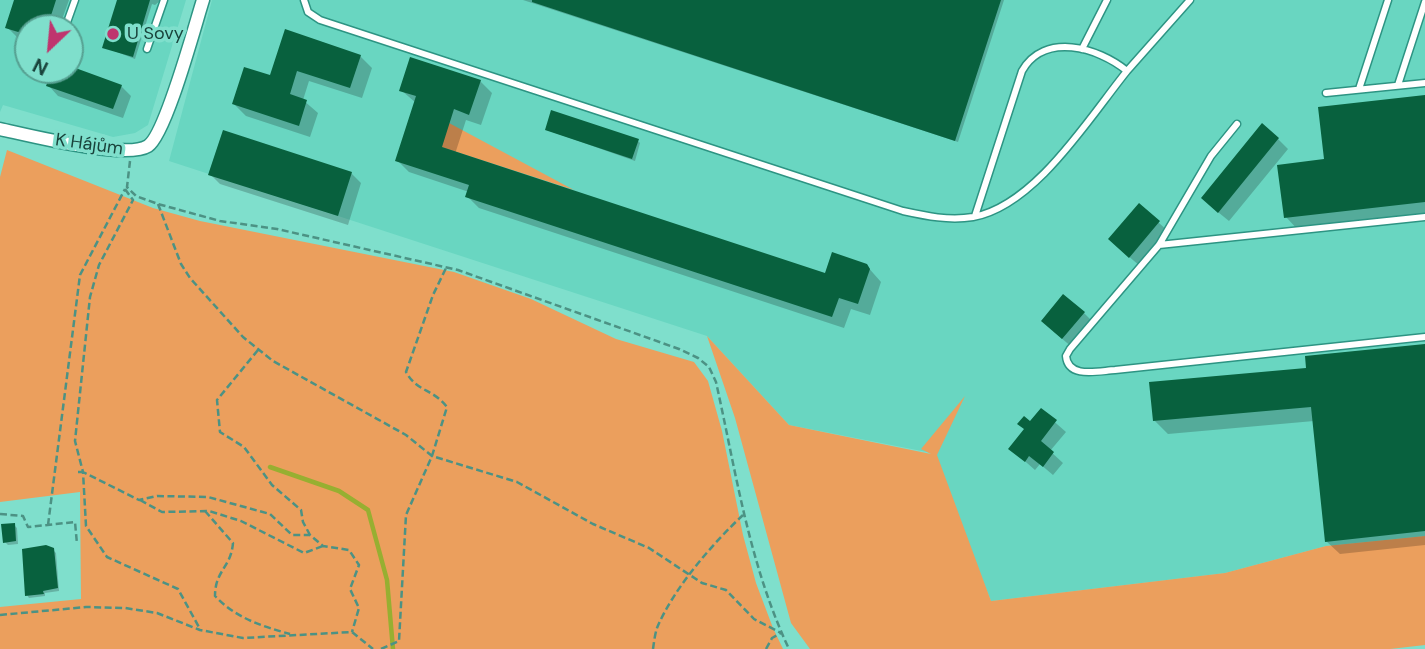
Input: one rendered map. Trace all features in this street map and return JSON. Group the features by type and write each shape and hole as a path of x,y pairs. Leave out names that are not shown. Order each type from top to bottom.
{"street":[{"name":"K Hájům","path":"0,129 65,143 131,151 146,147 154,141 159,132 203,0"}],"lane":[{"path":"147,49 164,0"},
{"path":"304,0 308,12 320,20 903,211 953,219 975,216 1013,200 1046,172 1127,71 1190,0"},
{"path":"1082,49 1107,0"},
{"path":"1359,89 1388,0"},
{"path":"1398,85 1425,2"},
{"path":"975,216 1022,71 1029,60 1039,52 1053,48 1082,49 1110,58 1127,71"},
{"path":"1326,93 1425,83"},
{"path":"1237,124 1211,156 1159,245 1070,349 1066,356 1067,363 1075,371 1115,370 1425,337"},
{"path":"1159,245 1425,217"}],"path":[{"path":"48,525 80,275 126,188 131,151"},
{"path":"126,188 136,196 158,204 220,221 277,229 458,270 644,335 698,358 709,367 716,382 753,557 789,649"},
{"path":"126,188 133,200 99,265 90,297 75,441 83,472 86,526 107,557 178,589 200,630"},
{"path":"158,204 181,264 190,278 243,337 273,361 406,435 432,456 517,482 593,524 649,548 702,583 726,590 754,619 781,633"},
{"path":"382,649 399,641 406,515 432,456 447,407 438,395 413,384 407,372 433,295 446,268"},
{"path":"258,349 217,400 220,432 244,447 272,485 301,510 303,522 310,535 323,546"},
{"path":"78,472 83,472 162,512 205,512 241,521 304,553 323,546 349,550 359,565 350,589 359,608 352,632"},
{"path":"139,499 157,496 208,497 270,513 292,535 310,535"},
{"path":"205,512 233,543 232,558 215,581 215,596 228,609 257,624 295,635"},
{"path":"0,514 23,516 27,527 75,522 77,544"},
{"path":"653,649 657,629 676,594 743,514"},
{"path":"0,615 86,607 125,608 157,613 200,630 243,638 352,632 373,649"},
{"path":"766,649 772,638 781,633"}],"shaded area":[{"path":"0,0 186,0 148,125 135,133 113,137 3,105 0,112"},
{"path":"212,0 1425,0 1425,536 1326,546 1225,573 991,601 932,453 789,425 707,336 169,161"},
{"path":"449,123 574,190 441,147"},
{"path":"7,150 153,208 200,221 454,272 531,299 616,339 694,362 708,381 756,583 783,649 0,649 0,607 81,599 80,492 0,502 0,177"},
{"path":"707,336 789,425 931,454 921,449 965,396 937,455 991,601 1225,573 1326,546 1425,536 1425,645 1390,649 810,649 791,623 735,418"}],"building":[{"path":"14,0 56,0 52,14 14,14 14,31 5,28"},
{"path":"117,0 150,0 133,57 102,48"},
{"path":"532,0 1001,0 955,141"},
{"path":"285,29 361,55 350,88 297,71 290,94 307,100 299,126 232,104 244,67 270,75"},
{"path":"410,57 481,80 469,115 454,109 442,147 825,273 832,252 867,264 870,269 858,304 839,298 832,317 465,197 469,185 395,161 416,96 399,91"},
{"path":"84,71 122,85 113,109 46,86 84,84"},
{"path":"1425,95 1425,202 1284,218 1277,165 1324,159 1318,107"},
{"path":"551,110 639,139 632,159 545,130"},
{"path":"1262,123 1279,138 1218,213 1201,198"},
{"path":"223,130 352,172 338,216 208,175"},
{"path":"1139,203 1160,221 1129,258 1108,239"},
{"path":"1063,294 1085,312 1062,339 1041,321"},
{"path":"1425,344 1425,531 1325,542 1311,407 1153,421 1149,382 1306,368 1305,356"},
{"path":"1041,408 1057,420 1041,441 1054,452 1043,467 1029,456 1025,462 1008,449 1024,429 1017,424 1024,416 1030,421"},
{"path":"15,523 16,541 3,543 1,524"},
{"path":"46,545 54,548 58,588 43,591 44,594 25,596 22,549"}],"waterway":[{"path":"270,467 339,491 368,510 387,580 393,649"}],"place":[{"name":"U Sovy","path":"113,34"}]}
